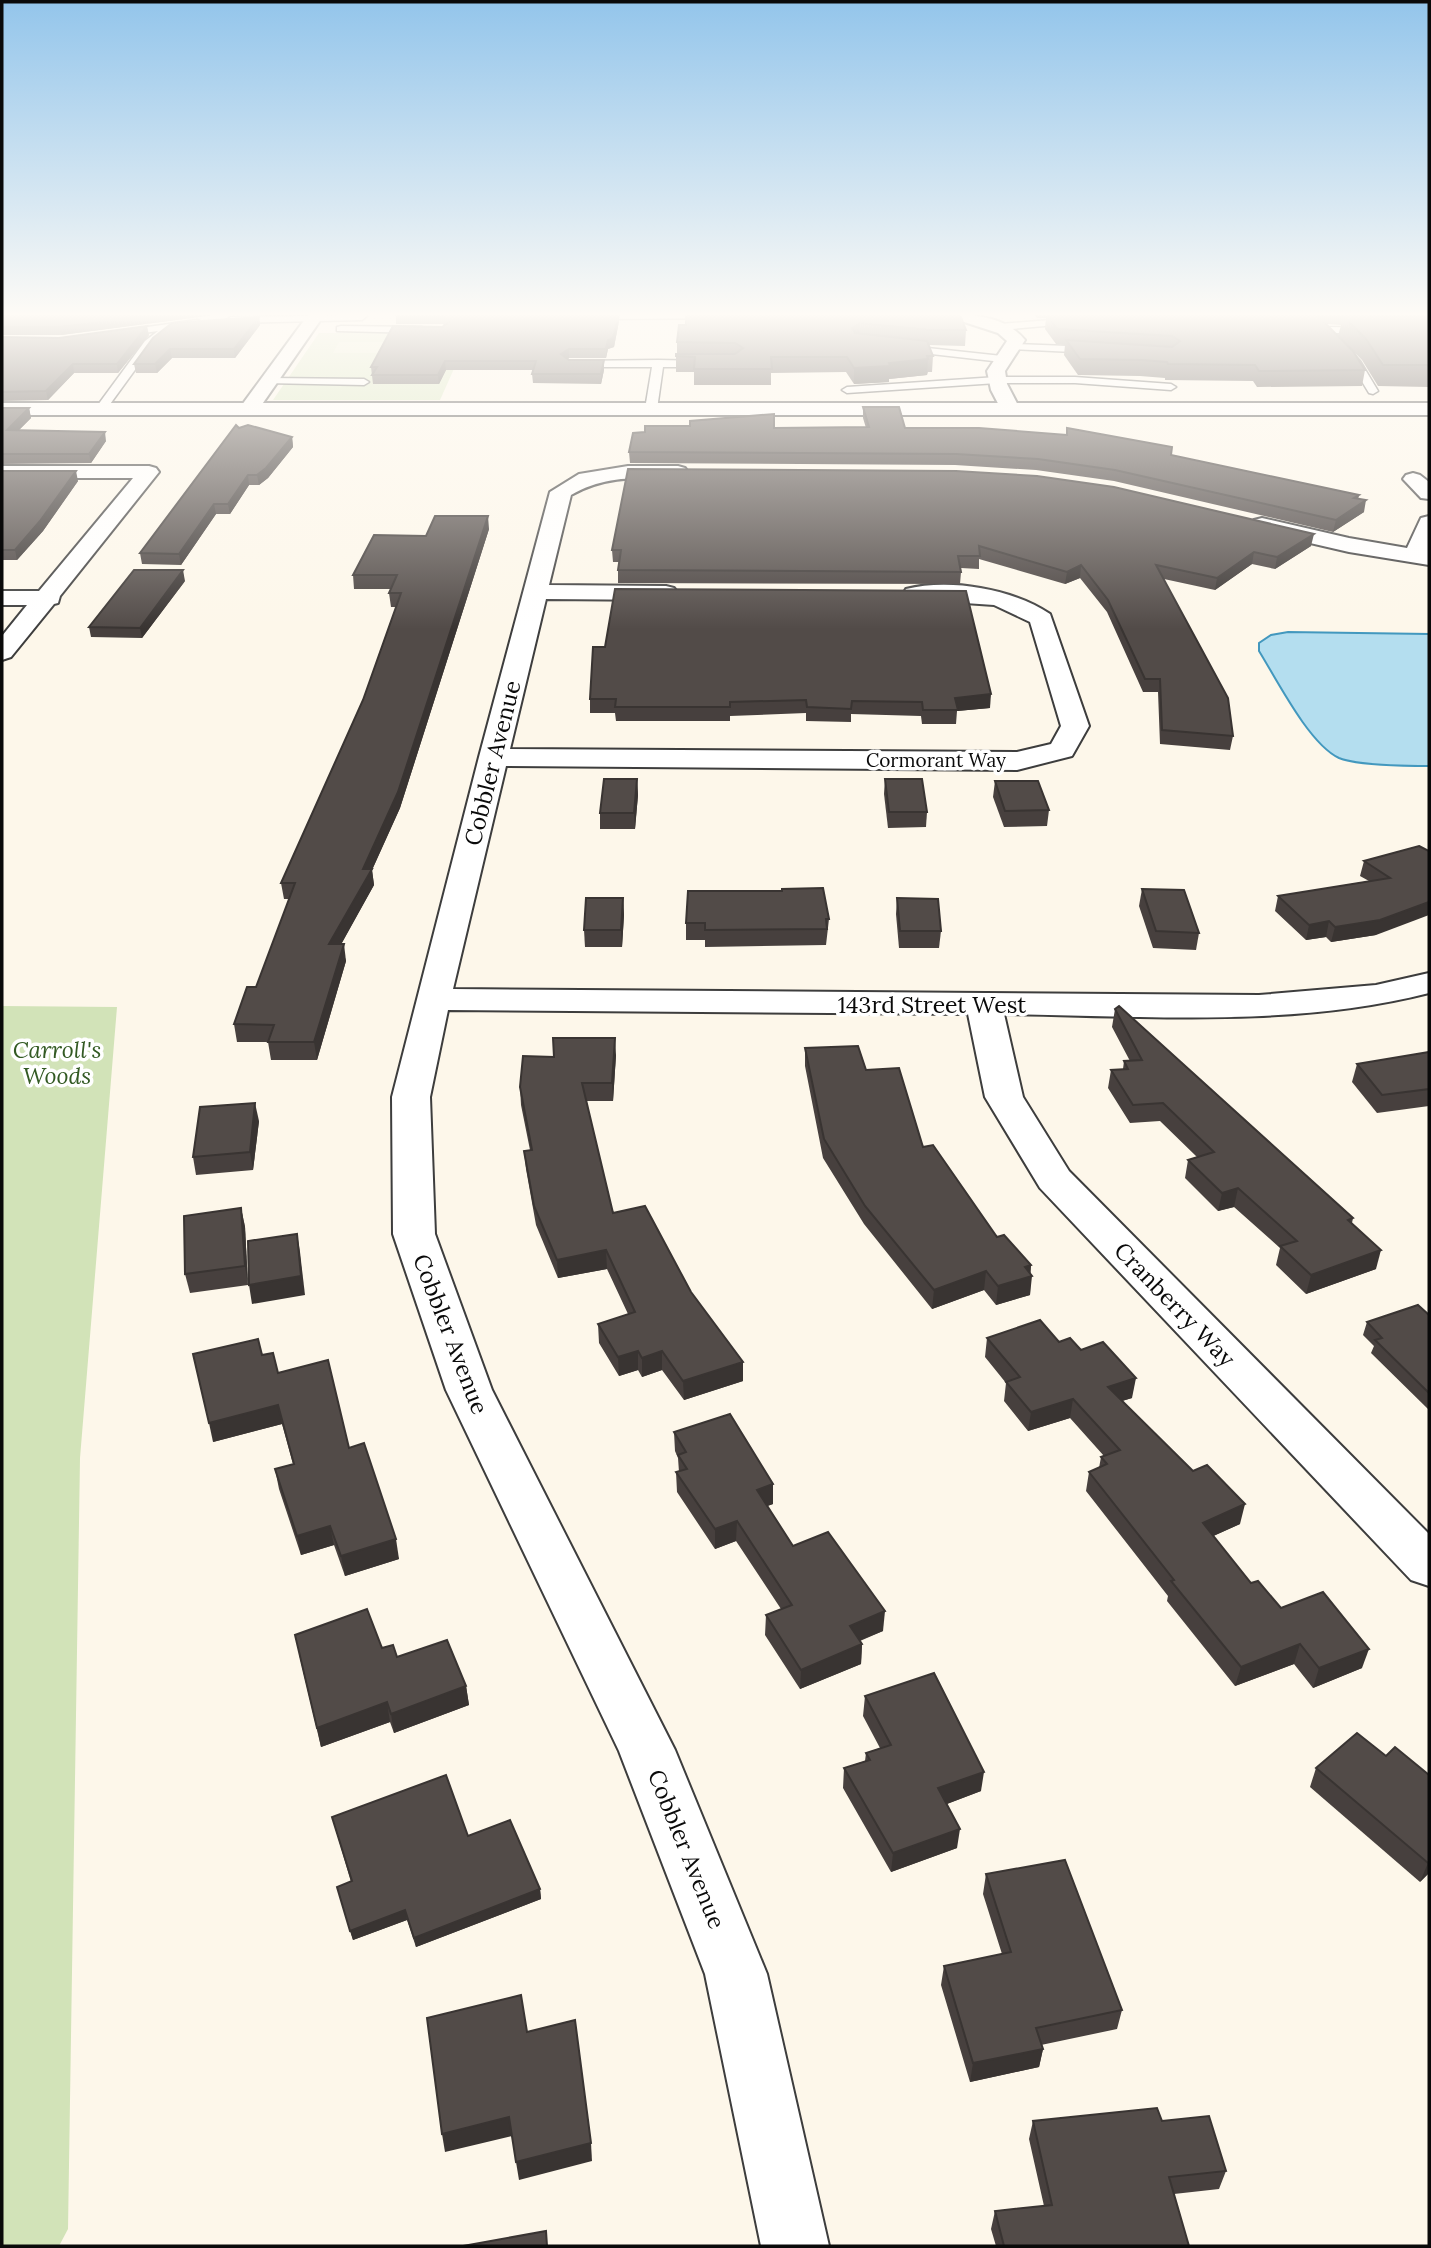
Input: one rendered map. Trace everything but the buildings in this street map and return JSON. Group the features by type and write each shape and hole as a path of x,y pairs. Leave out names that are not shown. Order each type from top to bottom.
{"street":[{"path":"2,472 149,472 49,598 2,652"},
{"name":"Cobbler Avenue","path":"696,472 628,472 586,478 561,492 493,757 411,1097 414,1234 468,1390 647,1750 736,1974 795,2246"},
{"path":"1244,521 1422,558 1429,523"},
{"path":"535,592 687,593"},
{"name":"Cormorant Way","path":"493,757 1017,761 1062,750 1075,726 1041,619 1027,607 1003,599 965,594 896,594"},
{"path":"2,598 49,598"},
{"name":"143rd Street West","path":"433,999 1259,1006 1376,996 1429,983"},
{"name":"Cranberry Way","path":"984,1005 1004,1097 1054,1179 1429,1566"}],"green space":[{"name":"Carroll's Woods","path":"2,1006 117,1007 80,1458 68,2229 59,2246 2,2246"}],"water":[{"path":"1288,632 1429,634 1429,766 1358,763 1339,758 1328,751 1305,726 1259,651 1259,643 1271,635"}]}
